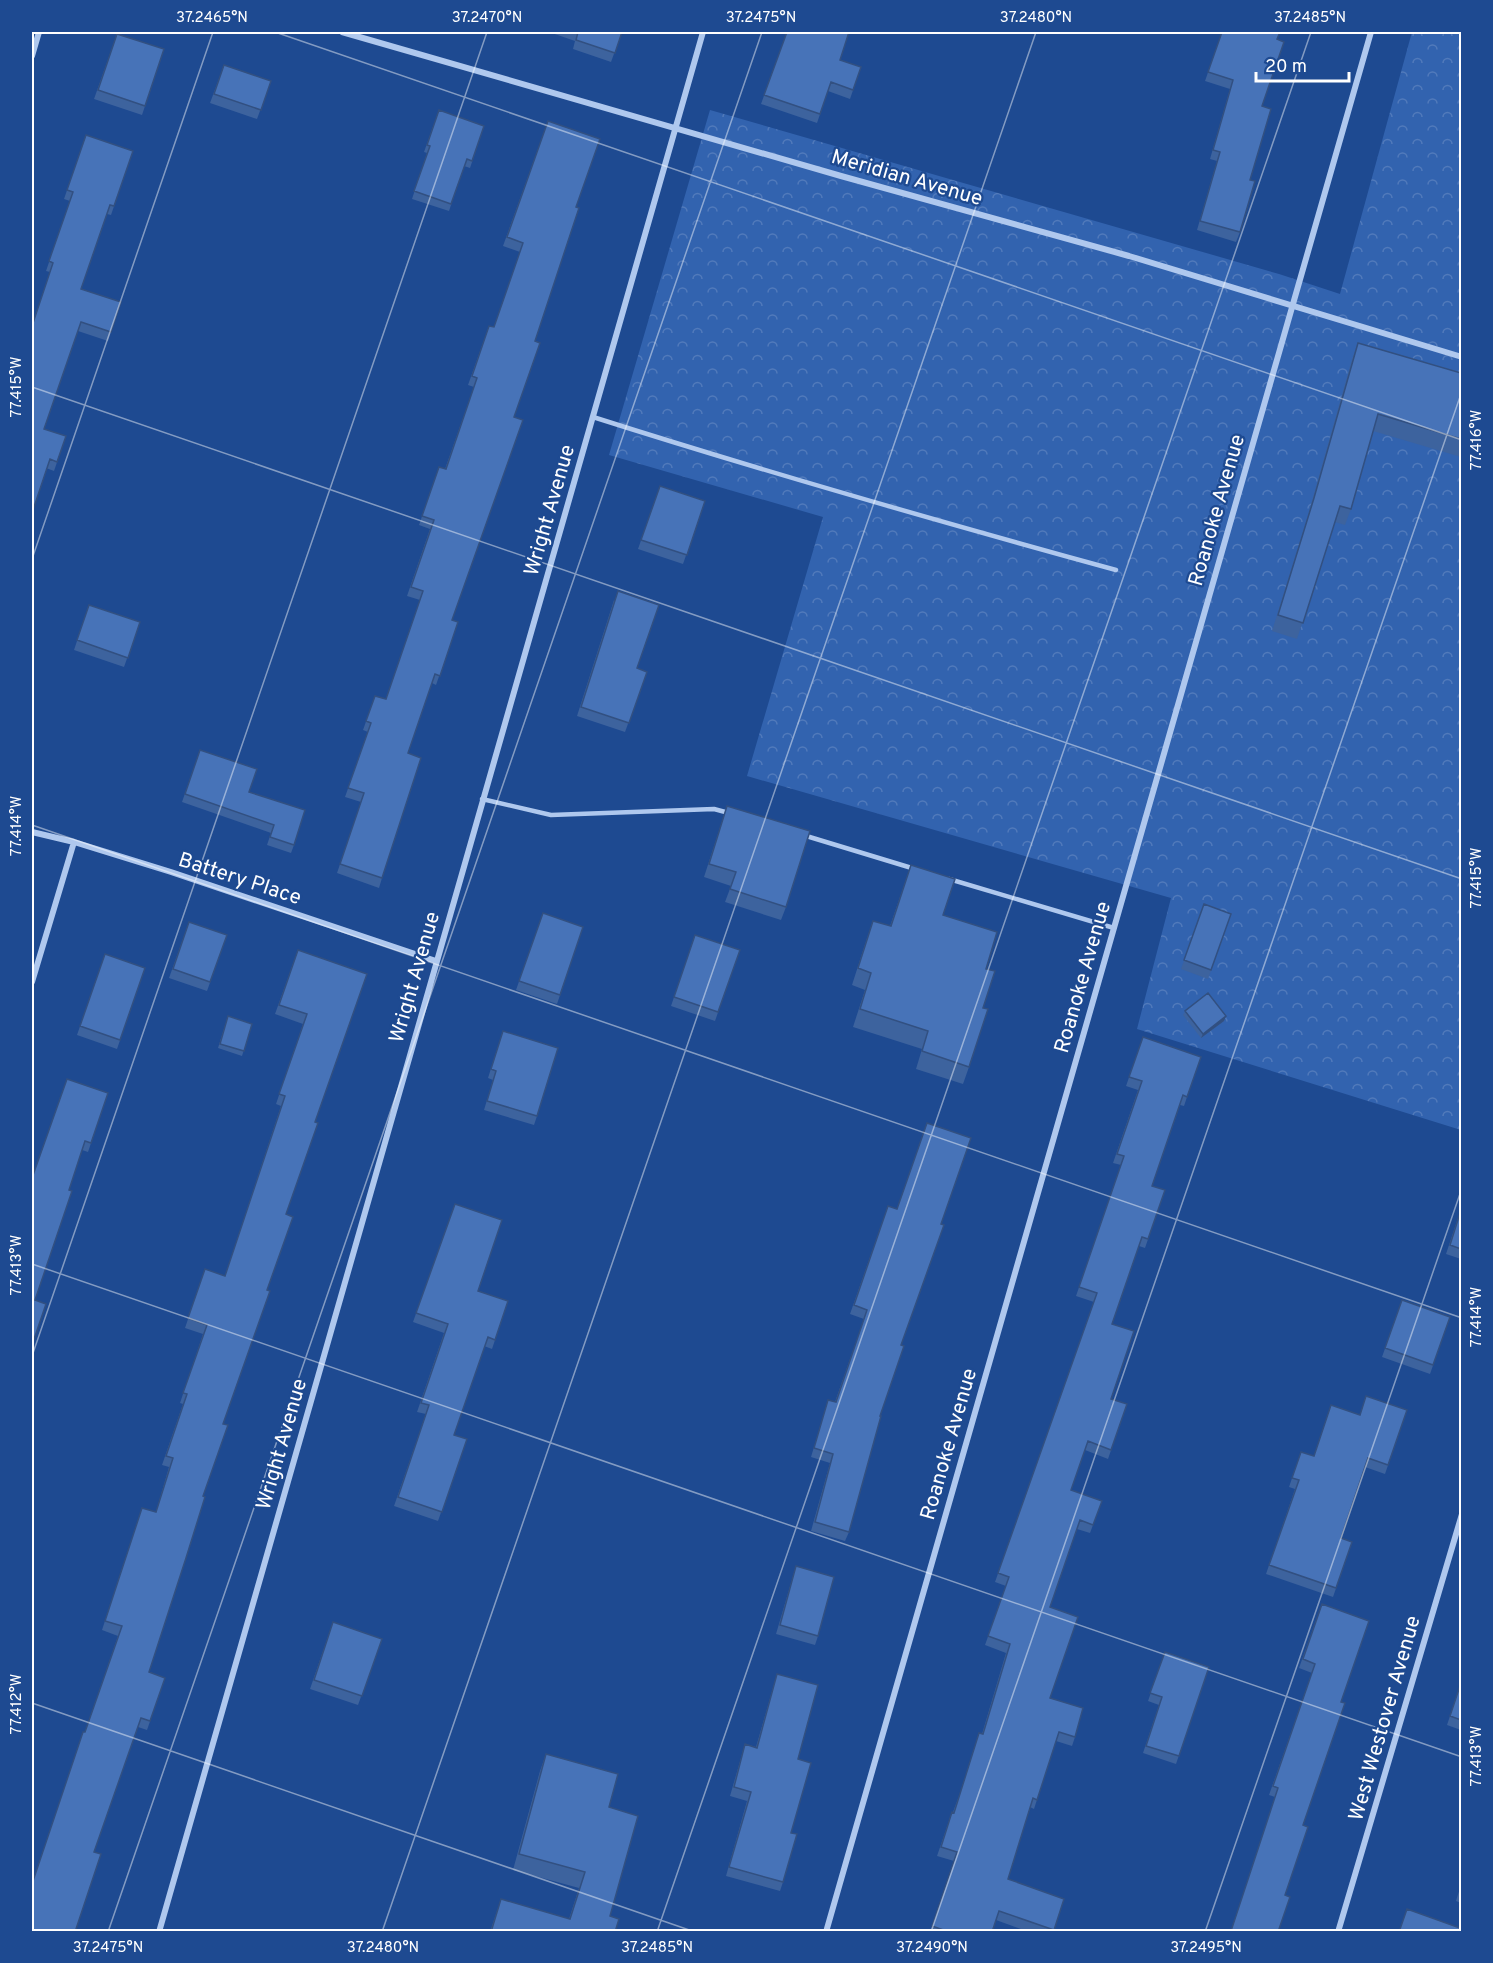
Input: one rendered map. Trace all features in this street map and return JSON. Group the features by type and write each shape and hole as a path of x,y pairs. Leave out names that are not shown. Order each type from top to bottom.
{"street":[{"path":"32,56 39,32"},
{"name":"Meridian Avenue","path":"342,32 1129,256 1461,357"},
{"name":"Wright Avenue","path":"159,1932 703,32"},
{"name":"Roanoke Avenue","path":"826,1932 1371,32"},
{"name":"Battery Place","path":"32,832 74,842 182,875 436,961"},
{"path":"32,982 74,842"},
{"name":"West Westover Avenue","path":"1338,1932 1461,1514"}],"lane":[{"path":"593,417 738,463 943,523 1116,570"},
{"path":"482,799 551,815 714,809 737,816"},
{"path":"794,833 920,870"},
{"path":"942,877 1114,928"}],"green space":[{"path":"1412,32 1461,32 1461,1130 1137,1029 1171,898 747,776 823,517 609,455 710,110 1279,274 1340,294"}],"building":[{"path":"578,32 622,32 615,53 576,40"},
{"path":"787,32 849,32 840,60 861,67 853,90 831,82 820,114 764,95"},
{"path":"1222,32 1280,32 1277,39 1284,42 1262,106 1271,109 1250,180 1255,181 1240,232 1200,221 1220,152 1213,150 1233,80 1208,72"},
{"path":"117,34 164,49 145,106 98,90"},
{"path":"224,65 271,81 261,110 214,94"},
{"path":"439,110 484,126 472,161 467,159 451,204 414,191 430,146 427,145"},
{"path":"548,121 600,139 576,207 579,208 535,341 540,343 514,417 523,420 452,620 458,622 440,676 435,674 408,753 421,758 382,878 340,864 364,793 348,788 371,723 366,721 375,696 386,699 423,591 411,587 434,520 422,516 439,467 446,469 477,378 472,376 489,326 494,327 523,243 507,237"},
{"path":"86,135 133,151 114,206 110,205 81,289 121,302 111,332 81,322 44,429 66,436 57,462 50,459 32,513 32,326 53,263 49,261 73,192 67,190"},
{"path":"1358,343 1461,373 1461,439 1378,414 1351,509 1340,506 1303,623 1278,615"},
{"path":"660,486 705,501 687,555 641,540"},
{"path":"618,591 659,605 637,668 647,672 629,723 581,707"},
{"path":"89,605 140,622 128,658 77,640"},
{"path":"200,750 257,769 249,792 305,810 294,845 270,837 274,825 185,794"},
{"path":"727,806 810,831 786,907 730,889 736,872 709,864"},
{"path":"911,865 955,879 943,915 997,932 986,969 995,971 983,1008 988,1009 969,1067 922,1051 928,1031 860,1009 871,973 858,968 873,921 891,926"},
{"path":"1204,904 1231,914 1211,970 1184,960"},
{"path":"543,913 583,927 560,995 519,981"},
{"path":"189,922 227,935 210,982 173,969"},
{"path":"695,935 740,950 718,1012 674,997"},
{"path":"298,950 367,974 315,1122 318,1123 286,1214 293,1217 267,1290 270,1291 223,1424 228,1425 203,1496 205,1497 149,1672 165,1678 150,1721 141,1718 94,1852 101,1854 75,1932 32,1932 32,1884 83,1732 85,1732 122,1626 105,1621 142,1508 156,1512 173,1458 166,1456 187,1394 183,1393 207,1325 188,1318 205,1269 225,1276 285,1096 279,1094 307,1014 279,1005"},
{"path":"105,954 145,968 120,1040 80,1026"},
{"path":"1208,993 1226,1016 1203,1034 1185,1011"},
{"path":"228,1016 252,1024 244,1051 220,1044"},
{"path":"503,1031 558,1048 537,1116 487,1101 496,1071 491,1069"},
{"path":"1143,1037 1201,1057 1187,1097 1183,1095 1152,1186 1165,1190 1148,1239 1142,1237 1112,1324 1134,1331 1111,1399 1127,1404 1111,1450 1088,1441 1071,1490 1102,1501 1093,1525 1080,1520 1050,1607 1078,1617 1050,1698 1083,1708 1075,1737 1059,1732 1037,1800 1033,1798 1008,1879 1064,1899 1054,1930 999,1911 992,1932 949,1932 932,1926 957,1852 941,1847 979,1733 983,1734 1010,1644 988,1636 1009,1577 998,1573 1097,1293 1079,1287 1124,1156 1117,1154 1142,1081 1129,1077"},
{"path":"67,1079 108,1093 91,1143 85,1141 69,1190 72,1191 35,1300 46,1304 32,1345 32,1178"},
{"path":"927,1123 971,1138 941,1224 944,1225 901,1345 904,1346 880,1416 849,1532 815,1522 833,1454 814,1448 828,1400 836,1402 867,1310 854,1305 888,1206 897,1209"},
{"path":"455,1204 502,1220 478,1291 508,1301 495,1340 488,1337 454,1435 467,1439 442,1512 398,1497 429,1405 421,1403 448,1324 416,1313"},
{"path":"1461,1210 1461,1249 1450,1245"},
{"path":"1402,1300 1450,1317 1433,1365 1385,1348"},
{"path":"1366,1396 1407,1410 1388,1465 1368,1458 1341,1538 1352,1542 1336,1588 1269,1565 1299,1480 1292,1478 1301,1452 1314,1456 1331,1405 1360,1415"},
{"path":"796,1566 834,1577 818,1636 780,1625"},
{"path":"1322,1604 1369,1621 1341,1702 1345,1703 1303,1825 1308,1827 1285,1895 1290,1897 1278,1932 1233,1932 1231,1931 1278,1788 1273,1786 1315,1664 1303,1659"},
{"path":"333,1622 382,1639 362,1696 314,1680"},
{"path":"1165,1652 1209,1667 1179,1756 1146,1746 1162,1697 1150,1693"},
{"path":"777,1674 818,1685 798,1759 811,1763 791,1833 797,1834 783,1882 729,1867 751,1792 734,1787 745,1744 757,1748"},
{"path":"1461,1683 1461,1720 1450,1716"},
{"path":"546,1754 618,1774 609,1807 638,1816 610,1916 619,1919 615,1932 491,1932 501,1899 570,1919 585,1872 519,1854"},
{"path":"1407,1909 1460,1928 1459,1932 1399,1932"}]}
